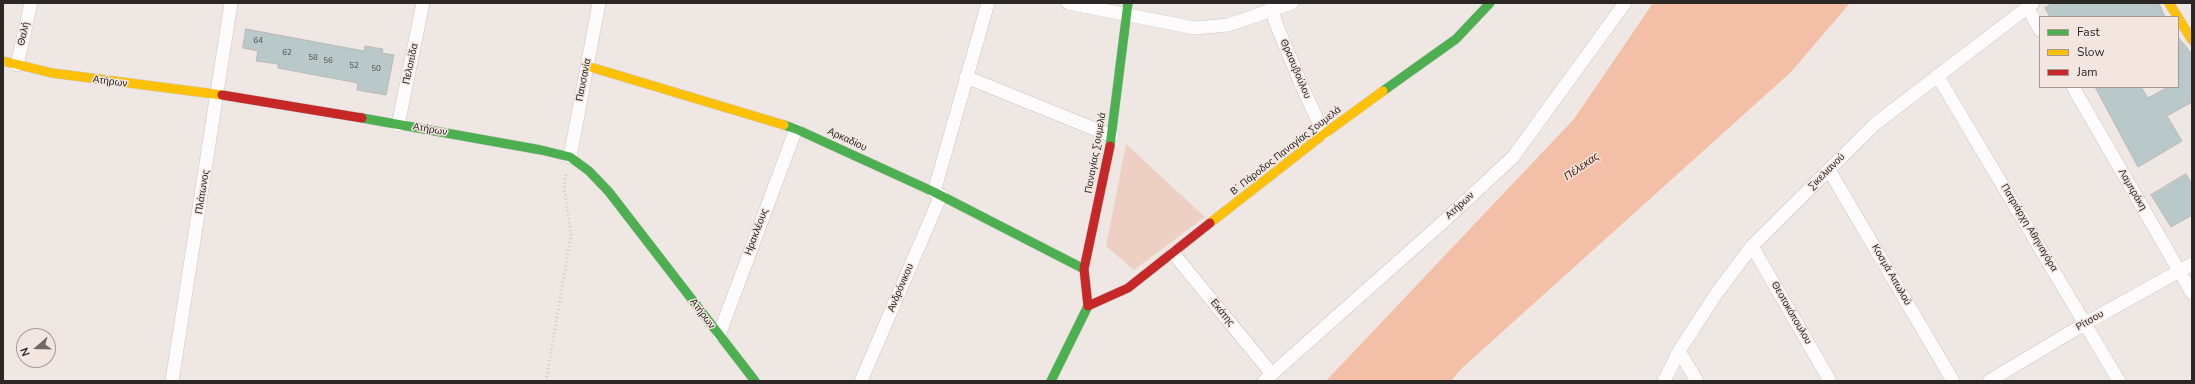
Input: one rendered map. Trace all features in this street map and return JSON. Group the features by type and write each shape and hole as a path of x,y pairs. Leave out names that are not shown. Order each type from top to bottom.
{"street":[{"name":"Θαλή","path":"17,66 31,3"},
{"name":"Πλάτωνος","path":"172,381 231,3"},
{"name":"Πελοπίδα","path":"398,124 423,3"},
{"name":"Παυσανία","path":"570,157 599,3"},
{"name":"Ανδρόνικου","path":"861,381 937,194 966,76 988,3"},
{"path":"1068,3 1127,16 1195,28 1228,26 1271,6 1292,3"},
{"name":"Παναγίας Σουμελά","path":"1088,306 1084,269 1112,136 1128,3"},
{"name":"Β΄ Πάροδος Παναγίας Σουμελά","path":"1088,306 1128,288 1324,134 1456,39 1490,3"},
{"name":"Ατήρων","path":"1268,377 1442,224 1513,157 1625,3"},
{"path":"2169,3 2187,21 2192,40"},
{"path":"2030,5 2039,28"},
{"name":"Σικελιανού","path":"1664,381 1679,351 1716,294 1752,246 1875,124 2030,5"},
{"name":"Θρασυβούλου","path":"1271,6 1301,84 1324,134"},
{"name":"Ατήρων","path":"3,61 17,66 59,74 249,98 542,150 570,157 589,171 609,192 755,381"},
{"name":"Αρκαδίου","path":"587,66 796,129 937,194 1084,269"},
{"name":"Πατριάρχη Αθηναγόρα","path":"1937,75 2086,323 2119,381"},
{"path":"966,76 1112,136"},
{"name":"Λαμπράκη","path":"2074,88 2192,293"},
{"name":"Ηρακλέους","path":"719,335 796,129"},
{"name":"Κοσμά Αιτωλού","path":"1829,170 1952,381"},
{"name":"Θεοτοκόπουλου","path":"1752,246 1830,381"},
{"name":"Εκάτης","path":"1173,253 1268,377"},
{"name":"Ρίτσου","path":"1989,381 2086,323 2192,264"},
{"path":"1051,381 1088,306"},
{"path":"1679,351 1696,381"}],"path":[{"path":"546,381 571,235 564,186 570,157"}],"shaded area":[{"path":"1126,144 1205,217 1134,270 1106,246"}],"water":[{"name":"Πέλεκας","path":"1653,3 1850,3 1791,72 1461,369 1451,381 1326,381 1574,119"}],"building":[{"path":"2053,3 2159,3 2165,16 2049,16 2045,8"},
{"path":"246,29 364,51 365,46 383,49 382,53 394,55 386,95 357,90 358,83 278,68 278,64 256,61 258,51 243,48"},
{"path":"2179,38 2192,54 2192,102 2167,116 2182,141 2138,167 2096,88 2142,88 2148,98 2166,88 2179,88"},
{"path":"2186,174 2192,184 2192,215 2171,227 2151,195"}],"traffic: fast":[{"path":"1110,146 1128,3"},
{"path":"1383,91 1456,39 1490,3"},
{"path":"362,118 541,150 570,157 589,171 609,192 755,381"},
{"path":"784,125 796,129 934,192 1084,269"},
{"path":"1051,381 1088,306"}],"traffic: slow":[{"path":"2169,3 2177,16"},
{"path":"2179,19 2192,40"},
{"path":"3,61 52,73 222,95"},
{"path":"587,66 784,125"},
{"path":"1210,223 1324,134 1383,91"}],"traffic: jam":[{"path":"222,95 362,118"},
{"path":"1088,306 1084,269 1110,146"},
{"path":"1088,306 1128,288 1210,223"}]}
